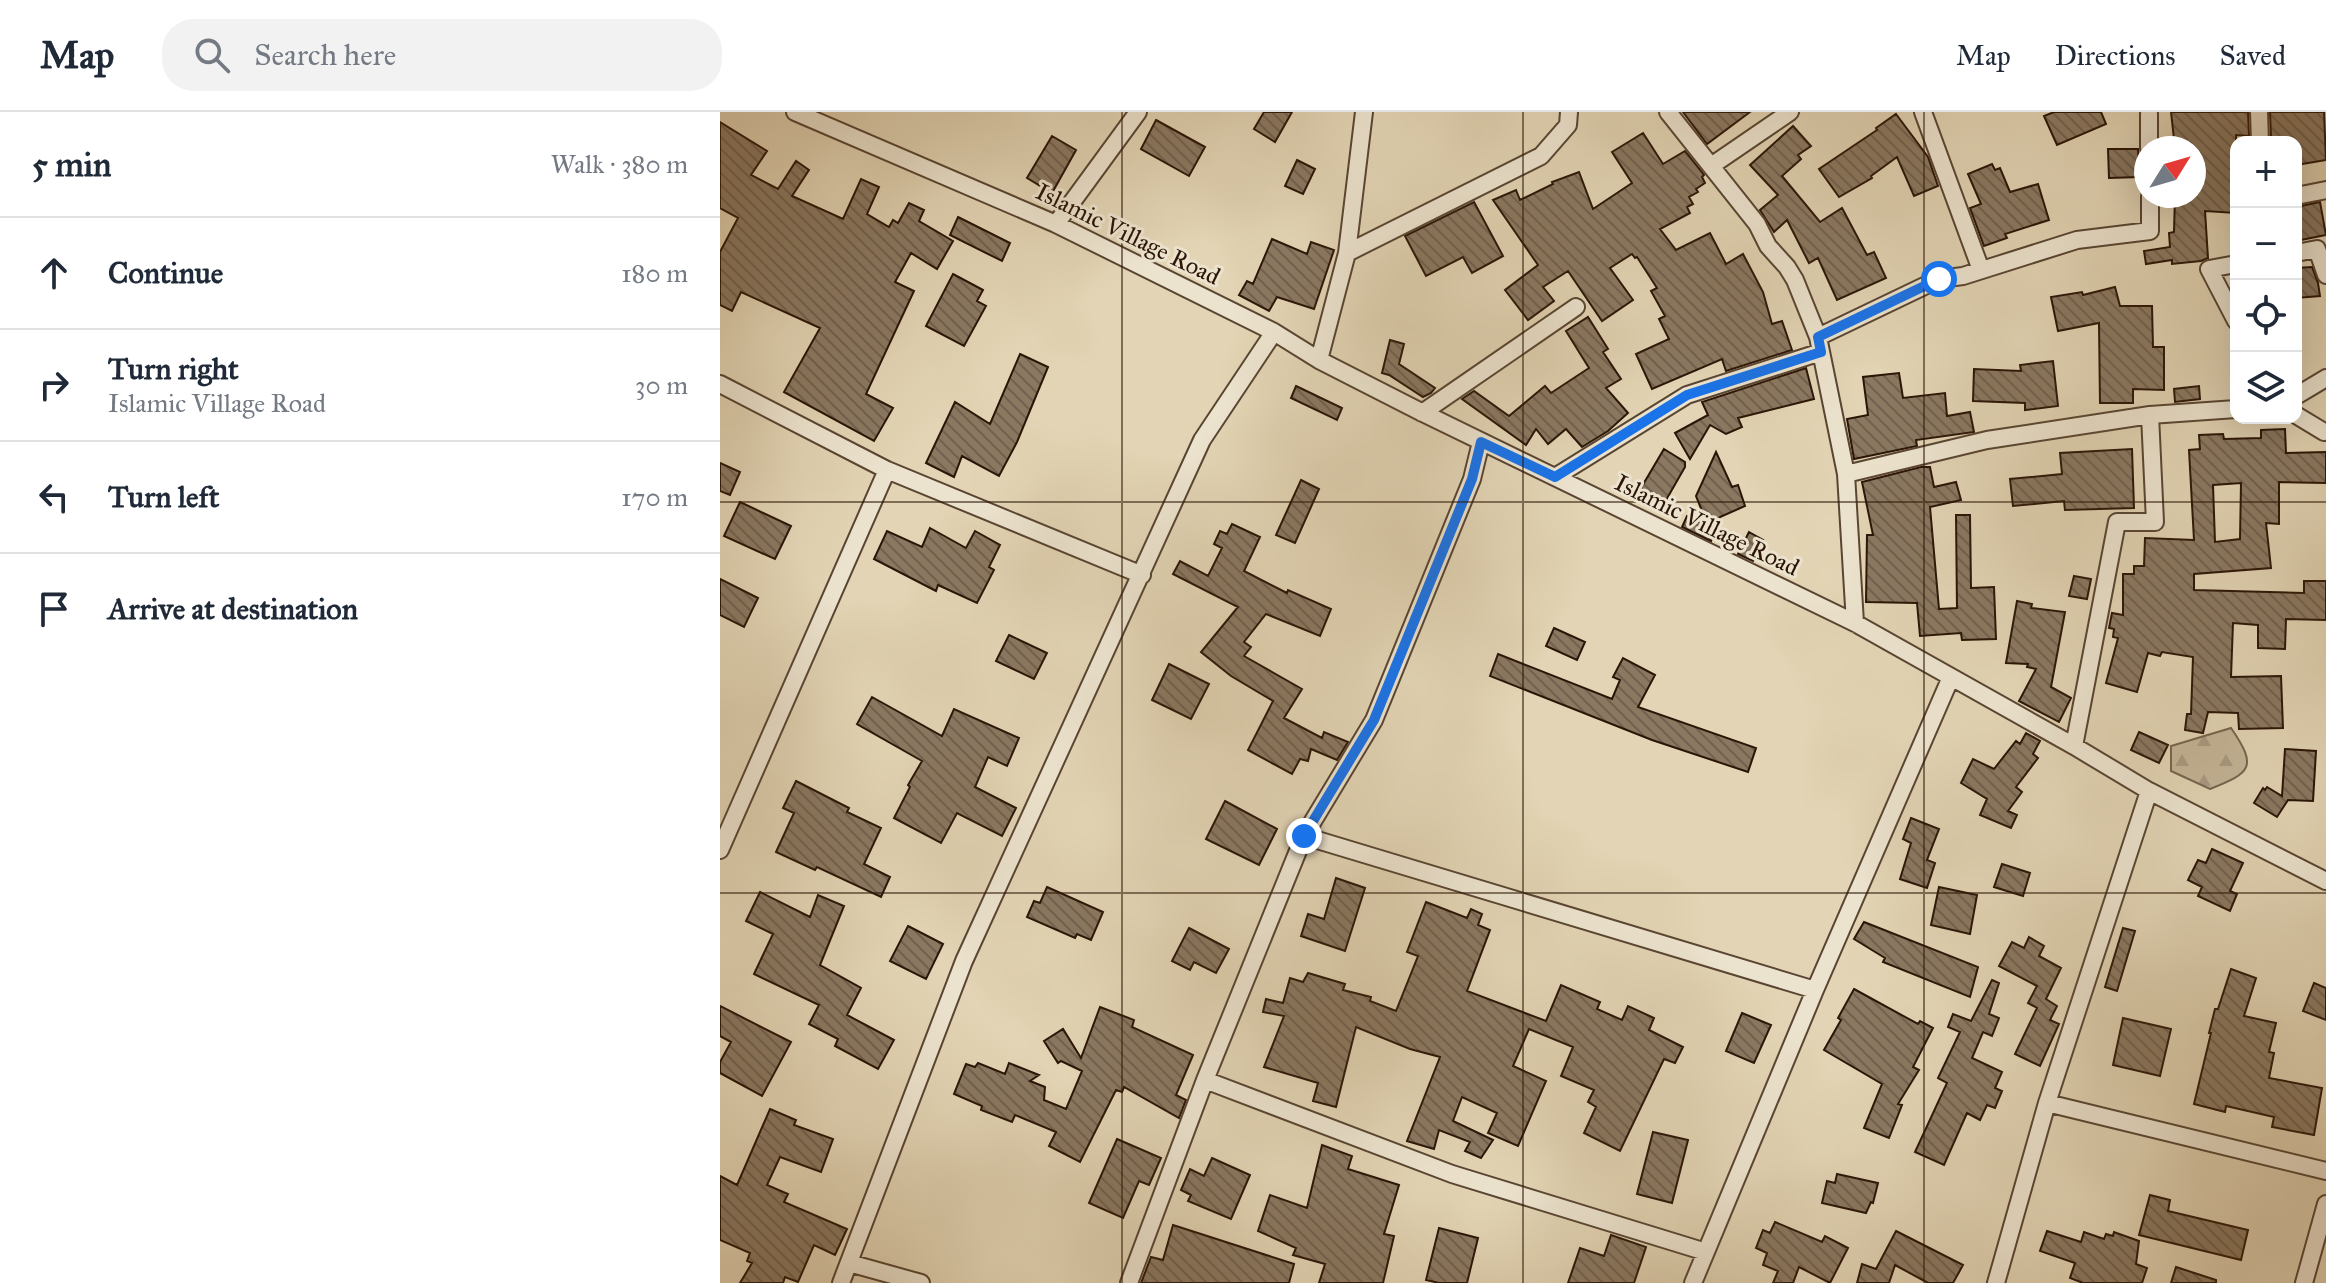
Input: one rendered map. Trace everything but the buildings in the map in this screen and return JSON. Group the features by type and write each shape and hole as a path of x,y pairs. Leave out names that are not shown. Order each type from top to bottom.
{"street":[{"name":"Islamic Village Road","path":"795,112 1056,224 1274,332 1319,360 1422,413 1855,623 2149,791 2326,881"},
{"path":"1056,224 1138,112"},
{"path":"1319,360 1347,253 1364,112"},
{"path":"1347,253 1541,156 1568,125 1569,112"},
{"path":"1668,112 1757,224 1768,246 1795,280 1820,344 1846,474 1855,623"},
{"path":"1711,166 1790,112"},
{"path":"1923,112 1981,270"},
{"path":"2259,112 2260,136"},
{"path":"2149,114 2149,136"},
{"path":"2302,195 2326,190"},
{"path":"1555,477 1687,395 1820,344 1939,279 1981,270 2077,240 2150,231 2150,208"},
{"path":"2302,252 2317,249 2326,275"},
{"path":"2230,265 2209,269 2230,309"},
{"path":"1422,413 1576,307"},
{"path":"841,1283 964,961 1202,440 1274,332"},
{"path":"2302,392 2326,378"},
{"path":"720,384 887,470 1142,575"},
{"path":"1846,474 1987,440 2150,415 2230,409"},
{"path":"2074,746 2117,522 2155,522 2150,415"},
{"path":"2302,419 2324,432"},
{"path":"1129,1283 1205,1080 1304,836 1374,720 1472,479 1481,442"},
{"path":"720,850 887,470"},
{"path":"1693,1283 1815,990 1951,677"},
{"path":"1996,1283 2047,1103 2149,791"},
{"path":"1304,836 1815,990"},
{"path":"1205,1080 1452,1174 1706,1252"},
{"path":"2047,1103 2326,1171"},
{"path":"2304,1283 2326,1204"},
{"path":"849,1263 921,1283"}],"green space":[{"path":"2231,728 2247,760 2242,773 2210,789 2171,771 2171,746"}],"route":[{"path":"1304,836 1374,720 1472,479 1481,442 1555,477 1687,395 1821,352 1818,337 1939,279"}]}
